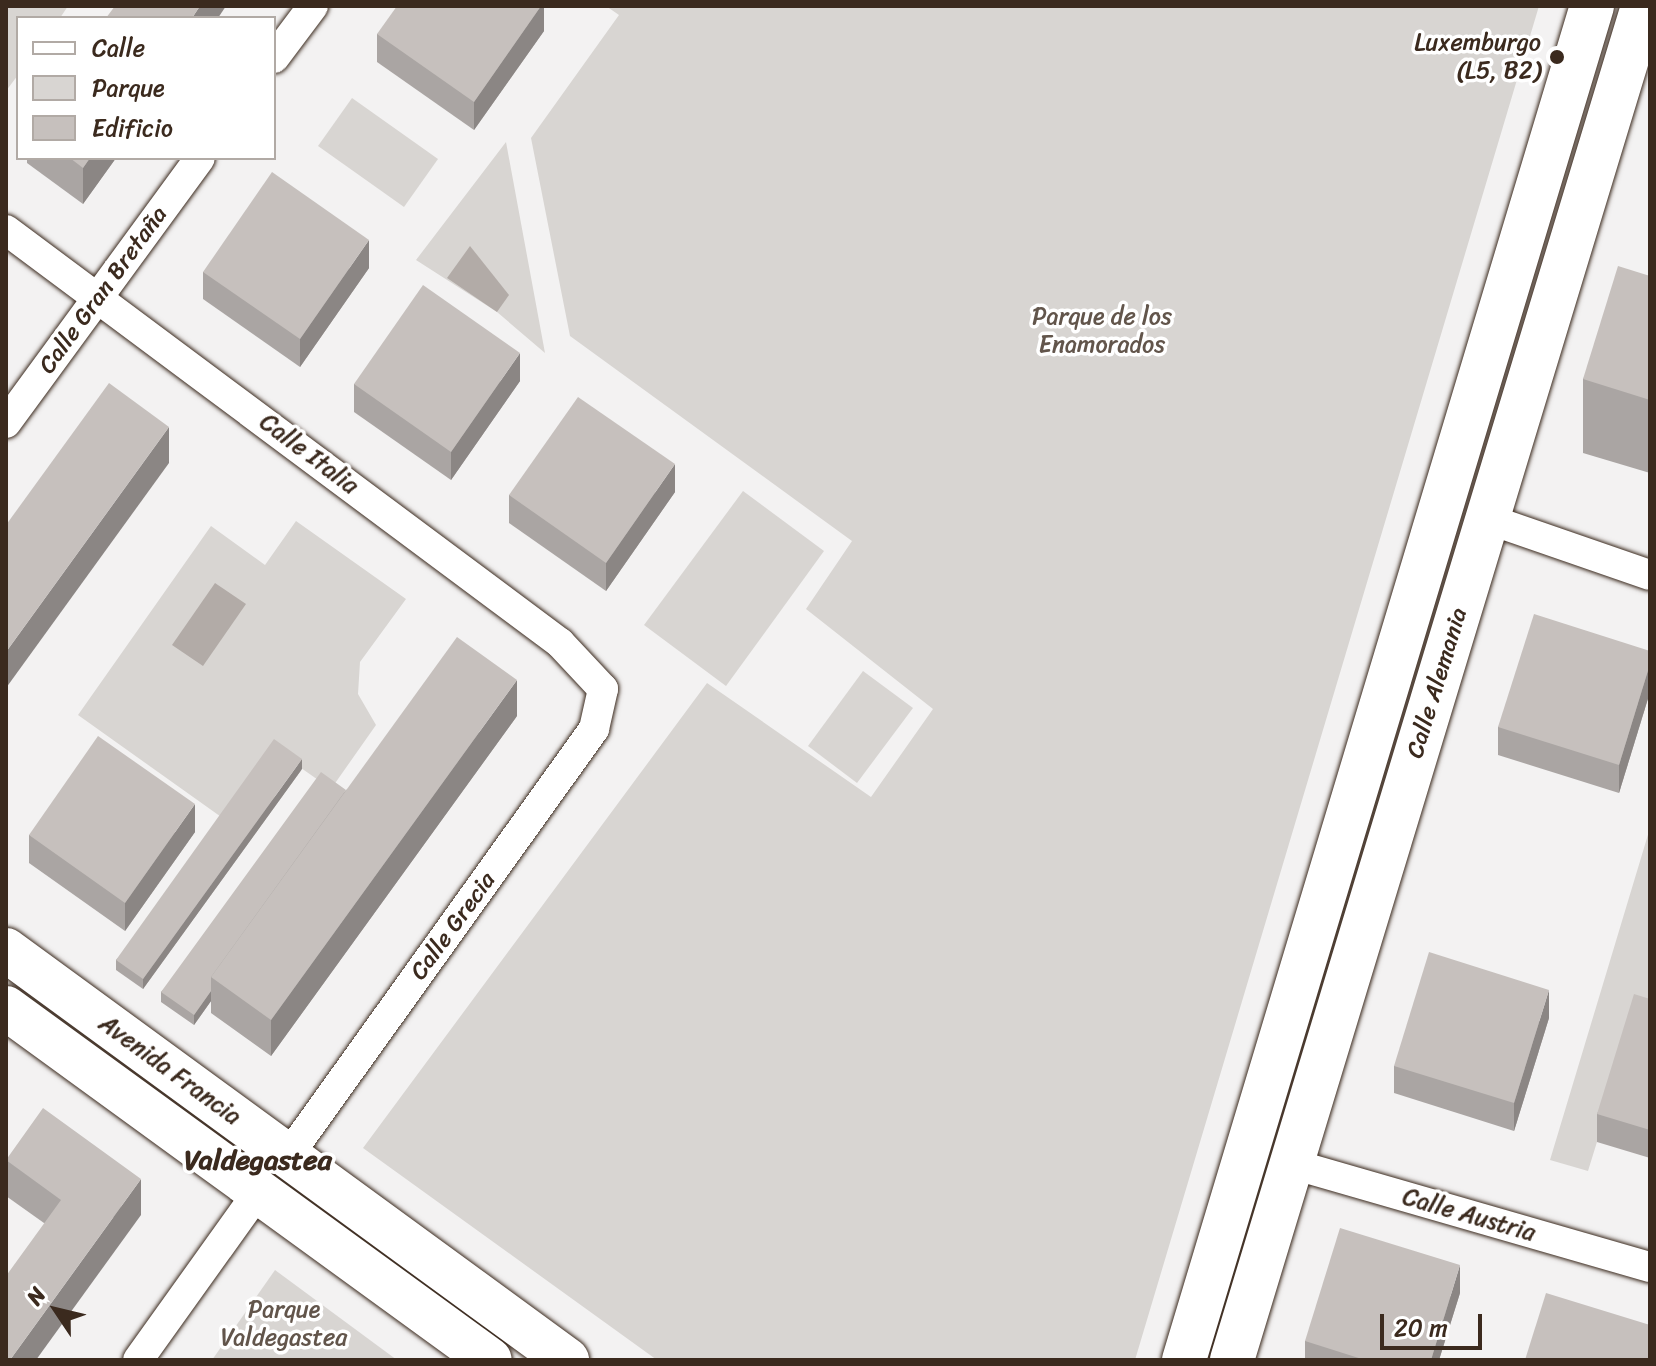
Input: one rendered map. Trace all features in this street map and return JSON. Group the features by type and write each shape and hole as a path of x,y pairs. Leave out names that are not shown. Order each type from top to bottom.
{"main road":[{"name":"Calle Alemania","path":"1184,1360 1592,6"},
{"name":"Calle Alemania","path":"1232,1360 1289,1163 1643,6"},
{"name":"Avenida Francia","path":"6,950 567,1360"},
{"name":"Avenida Francia","path":"6,1008 490,1360"}],"street":[{"path":"276,55 313,6"},
{"name":"Calle Gran Bretaña","path":"6,423 199,160"},
{"name":"Calle Italia","path":"6,230 560,643 603,689"},
{"path":"1488,519 1650,575"},
{"name":"Calle Grecia","path":"288,1156 594,729 603,689"},
{"name":"Calle Austria","path":"1289,1163 1650,1267"},
{"path":"138,1360 259,1191"}],"green space":[{"path":"6,6 68,6 61,16 16,16 16,78 6,91"},
{"name":"Parque de los Enamorados","path":"606,6 1539,6 1135,1360 657,1360 363,1148 707,683 871,797 933,709 806,609 852,541 570,336 531,138 619,15"},
{"path":"352,98 438,159 404,207 318,146"},
{"path":"506,142 545,353 497,312 416,260"},
{"path":"743,491 824,551 726,686 644,625"},
{"path":"296,521 406,599 360,662 358,694 376,725 331,789 274,749 224,819 78,715 211,526 265,565"},
{"path":"863,671 913,708 857,783 808,746"},
{"path":"1650,828 1650,1027 1634,1022 1588,1171 1550,1160"},
{"name":"Parque Valdegastea","path":"275,1270 397,1360 212,1360"}],"shaded area":[{"path":"470,246 509,295 497,312 447,278"},
{"path":"215,583 246,604 203,666 172,645"}],"building":[{"path":"115,6 200,6 193,16 108,16"},
{"path":"397,6 541,6 474,102 377,34"},
{"path":"73,160 89,160 83,168"},
{"path":"272,172 369,240 300,339 203,272"},
{"path":"1618,266 1650,276 1650,400 1583,379"},
{"path":"423,285 520,353 451,452 354,384"},
{"path":"109,383 169,427 6,652 6,525"},
{"path":"578,397 675,464 606,563 509,495"},
{"path":"1534,614 1650,651 1650,664 1619,765 1498,727"},
{"path":"457,637 517,680 271,1020 211,977"},
{"path":"98,736 195,804 125,903 29,835"},
{"path":"274,739 302,759 143,979 116,960"},
{"path":"321,772 346,790 211,977 211,991 194,1015 161,992"},
{"path":"1429,952 1549,990 1514,1103 1394,1066"},
{"path":"1634,994 1650,999 1650,1130 1597,1114"},
{"path":"43,1108 141,1179 10,1360 6,1360 6,1276 61,1200 6,1160"},
{"path":"1340,1228 1460,1265 1431,1360 1365,1360 1305,1341"},
{"path":"1546,1293 1650,1325 1650,1360 1525,1360"}],"place":[{"name":"Luxemburgo (L5, B2)","path":"1557,57"}],"district":[{"name":"Valdegastea","path":"258,1160"}]}
